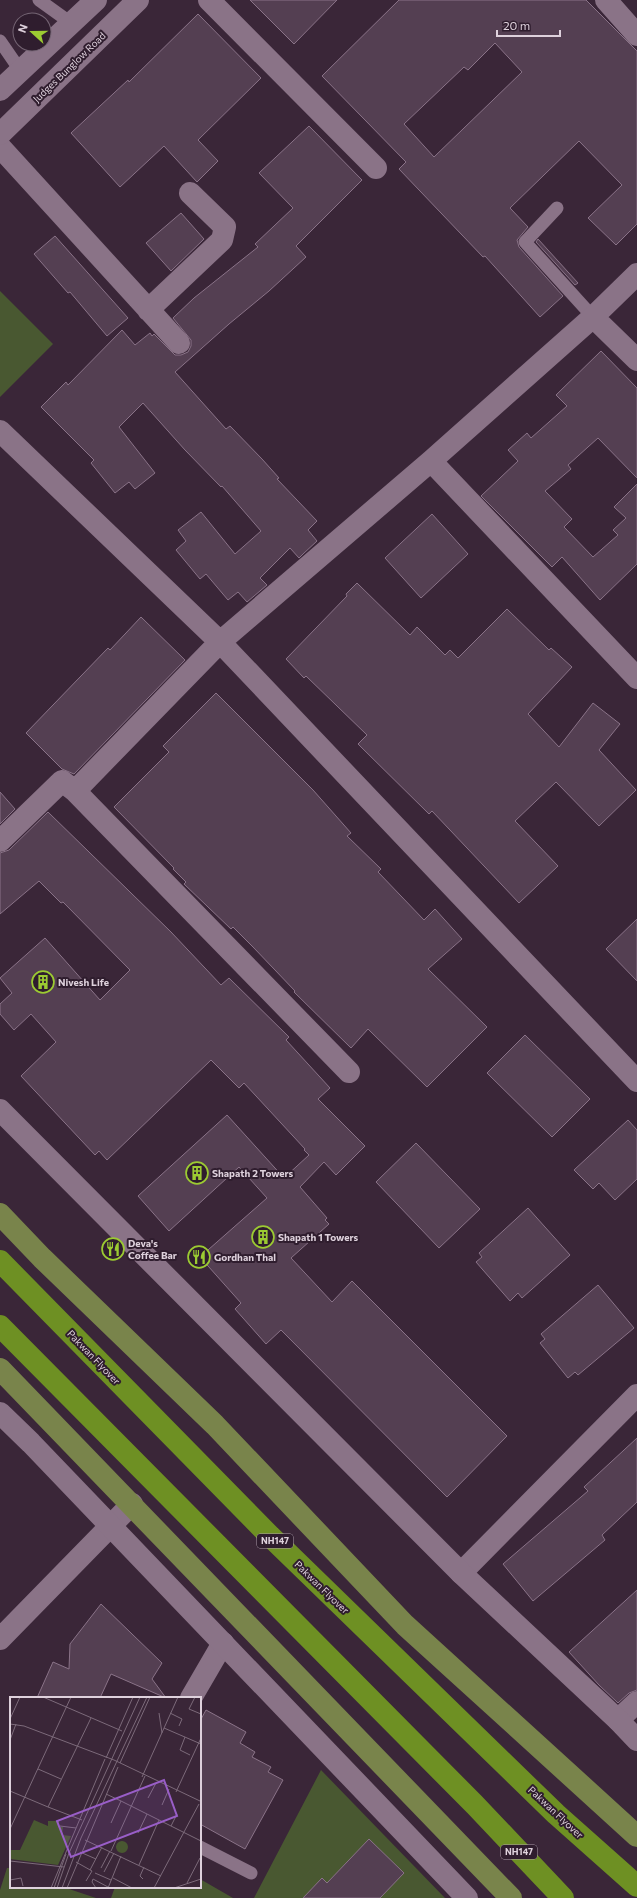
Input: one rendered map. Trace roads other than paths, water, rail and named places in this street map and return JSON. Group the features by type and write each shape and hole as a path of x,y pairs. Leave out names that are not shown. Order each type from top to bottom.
{"highway":[{"name":"Pakwan Flyover","path":"0,1261 270,1536 556,1814 637,1886"},
{"name":"NH147","path":"0,1326 475,1806 563,1898"}],"main road":[{"path":"0,1214 42,1258 215,1425 405,1625 637,1836"},
{"path":"0,1369 511,1898"}],"street":[{"path":"0,90 96,0"},
{"name":"Judges Bunglow Road","path":"0,134 138,0"},
{"path":"209,0 376,168"},
{"path":"606,0 637,35"},
{"path":"0,147 178,344"},
{"path":"148,310 222,240 225,227 190,193"},
{"path":"75,790 220,642 431,461 593,317 637,274"},
{"path":"593,317 637,360"},
{"path":"0,431 220,642 637,1081"},
{"path":"431,461 637,678"},
{"path":"0,841 62,781 75,790 349,1072"},
{"path":"0,1110 461,1573 618,1720 637,1740"},
{"path":"461,1573 637,1395"},
{"path":"0,1412 467,1898"},
{"path":"0,1639 112,1527 132,1504"},
{"path":"192,1697 223,1643"},
{"path":"618,1720 637,1702"}],"lane":[{"path":"39,0 71,23"},
{"path":"0,41 20,70"},
{"path":"557,208 525,242 593,317"},
{"path":"201,1848 251,1873"}],"place":[{"name":"Nivesh Life","path":"43,982"},
{"name":"Shapath 2 Towers","path":"197,1173"},
{"name":"Shapath 1 Towers","path":"263,1237"},
{"name":"Deva's Coffee Bar","path":"113,1249"},
{"name":"Gordhan Thal","path":"199,1257"}]}
